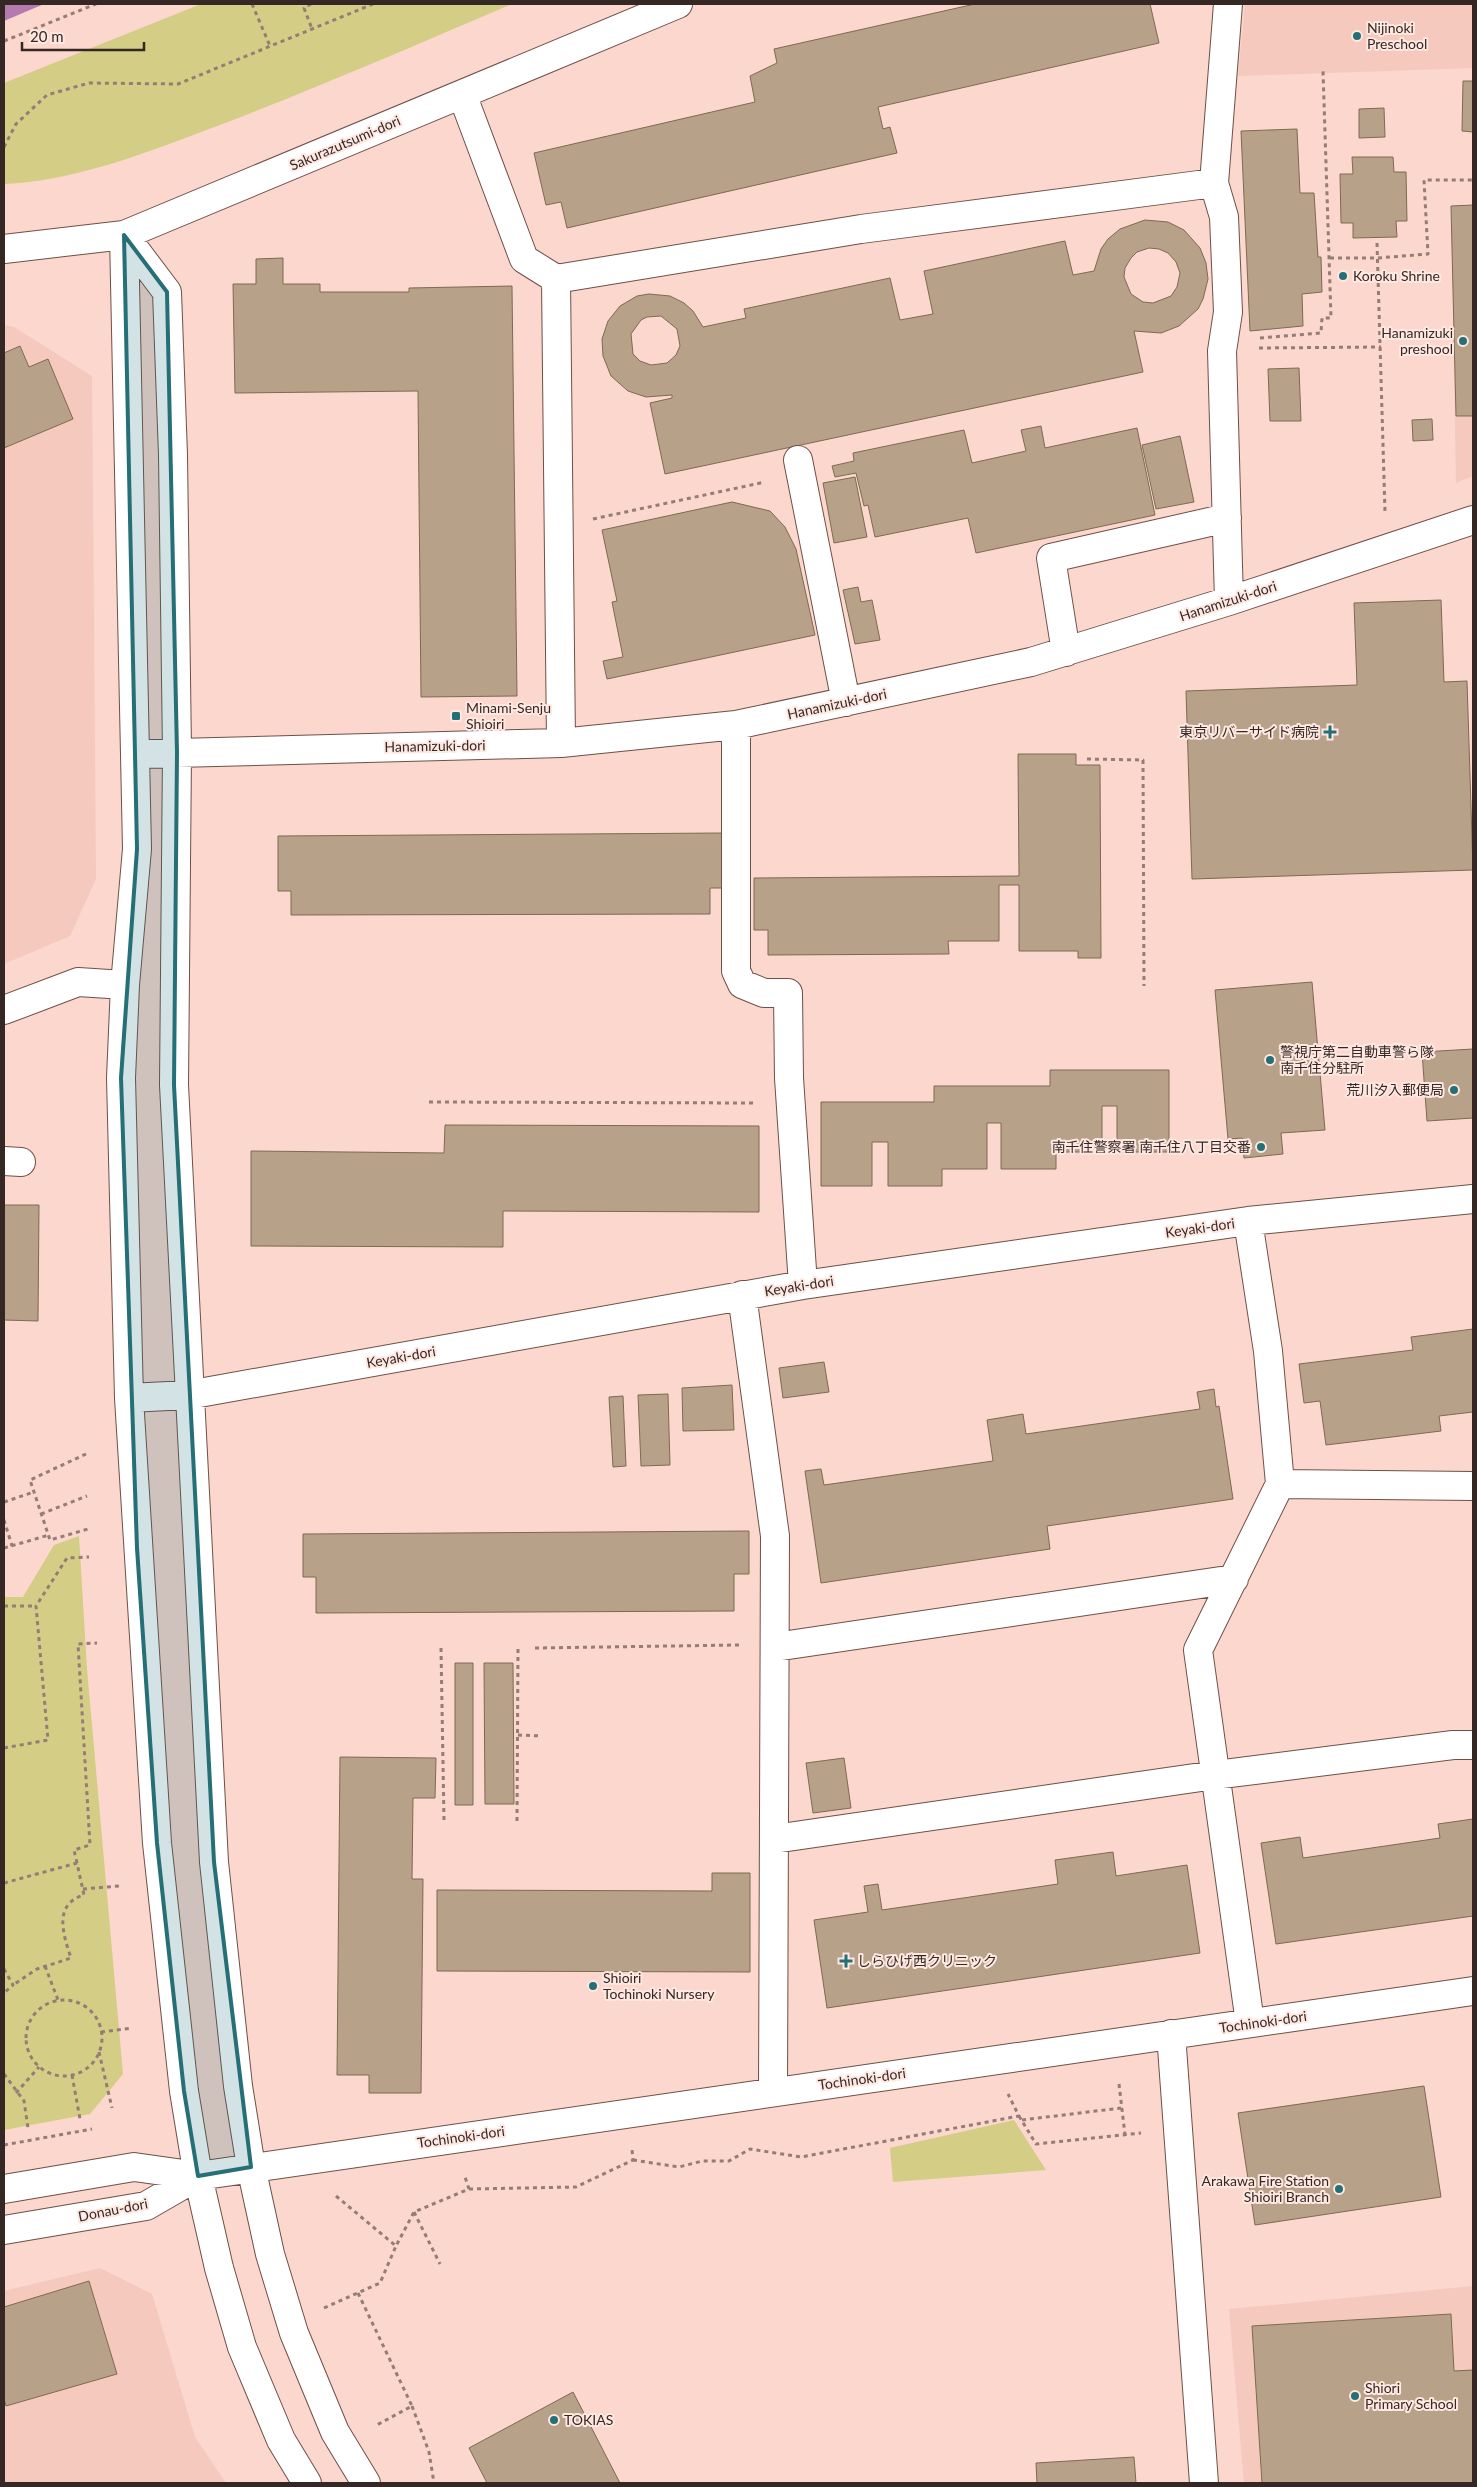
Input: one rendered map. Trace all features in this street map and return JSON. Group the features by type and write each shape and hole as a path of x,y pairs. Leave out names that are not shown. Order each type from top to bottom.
{"street":[{"name":"Sakurazutsumi-dori","path":"4,249 124,235 678,4"},
{"path":"1228,4 1214,183 1224,217 1228,312 1222,351 1229,602"},
{"path":"462,94 524,259 556,279 861,229 1214,183"},
{"path":"124,235 167,292 173,455 177,752 174,1085 188,1395 214,1862 238,2086 251,2167 270,2254 294,2333 335,2432 366,2483"},
{"path":"124,235 137,849 125,985 121,1078 129,1398 157,1843 184,2091 198,2176 219,2268 242,2347 281,2440 307,2483"},
{"path":"556,279 561,743"},
{"path":"799,467 846,702"},
{"path":"1066,652 1051,558 1227,518"},
{"name":"Hanamizuki-dori","path":"136,754 561,743 736,725 1031,662 1229,602 1473,520"},
{"path":"736,725 736,971 742,984 764,993 788,993 789,1078 802,1285"},
{"path":"4,1010 78,982 125,985"},
{"name":"Keyaki-dori","path":"129,1398 188,1395 802,1285 1248,1221 1473,1199"},
{"path":"1248,1221 1268,1351 1280,1484 1198,1650 1250,2024"},
{"path":"742,1295 775,1536 773,2092"},
{"path":"1280,1484 1473,1486"},
{"path":"775,1647 1234,1579"},
{"path":"774,1838 1215,1775 1453,1745 1473,1745"},
{"name":"Tochinoki-dori","path":"198,2176 1473,1991"},
{"path":"1171,2034 1204,2483"},
{"path":"4,2189 134,2167 198,2176"},
{"name":"Donau-dori","path":"4,2230 146,2206 198,2176"}],"path":[{"path":"4,40 96,4"},
{"path":"252,4 270,46"},
{"path":"311,4 304,8 312,29"},
{"path":"4,147 16,124 47,95 89,83 178,84 372,4"},
{"path":"1255,338 1321,333 1322,318 1331,318 1323,71"},
{"path":"1330,258 1378,258 1428,254 1424,180 1473,180"},
{"path":"1377,243 1386,516"},
{"path":"1256,348 1380,347"},
{"path":"558,526 799,467"},
{"path":"1087,759 1143,760 1144,986"},
{"path":"429,1102 762,1103"},
{"path":"86,1454 30,1480 50,1540 88,1529"},
{"path":"4,1502 34,1492"},
{"path":"42,1514 87,1496"},
{"path":"4,1520 12,1546"},
{"path":"4,1548 49,1535"},
{"path":"4,1748 48,1740 36,1606 67,1558 89,1557"},
{"path":"4,1606 36,1606"},
{"path":"4,1993 12,1985 45,1966 71,1958 64,1936 63,1912 72,1899 84,1895 74,1850 90,1845 78,1644 97,1643"},
{"path":"535,1648 755,1645 775,1647"},
{"path":"441,1648 444,1822"},
{"path":"517,1821 518,1648"},
{"path":"518,1735 540,1736"},
{"path":"4,1883 77,1863"},
{"path":"83,1889 119,1886"},
{"path":"45,1966 58,2000"},
{"path":"4,1969 12,1985"},
{"path":"99,2052 88,2066 72,2075 60,2075 39,2067 30,2057 26,2045 27,2027 35,2012 46,2004 58,2000 72,2000 84,2005 94,2014 101,2032 99,2052 112,2108"},
{"path":"101,2032 132,2028"},
{"path":"16,2093 39,2067"},
{"path":"4,2074 16,2093 24,2101 28,2128"},
{"path":"72,2075 80,2119"},
{"path":"1118,2084 1125,2135"},
{"path":"1008,2094 1036,2144 1141,2133"},
{"path":"1022,2120 1121,2108"},
{"path":"324,2309 380,2284 396,2246 414,2212 469,2189 576,2187 633,2160 679,2168 702,2161 728,2161 750,2149 801,2157 1019,2116"},
{"path":"4,2145 92,2128"},
{"path":"632,2146 633,2160"},
{"path":"463,2172 469,2189"},
{"path":"336,2196 396,2246"},
{"path":"414,2212 440,2264"},
{"path":"358,2293 412,2406 429,2452 434,2483"},
{"path":"375,2426 412,2406"}],"highlighted area":[{"path":"124,235 167,292 177,752 174,1085 214,1862 251,2167 198,2176 184,2091 157,1843 137,1548 121,1078 137,849"}],"shaded area":[{"path":"4,4 44,4 4,21"},
{"path":"201,4 512,4 318,86 153,150 79,173 29,182 4,184 4,83"},
{"name":"Nijinoki Preschool","path":"1245,4 1473,4 1473,68 1238,76"},
{"name":"Hanamizuki preshool","path":"1473,205 1473,476 1456,483 1451,206"},
{"path":"4,325 14,327 92,376 96,879 70,936 4,964"},
{"path":"79,1536 87,1669 123,2074 90,2114 4,2130 4,1597 23,1597 54,1545"},
{"path":"1014,2120 1046,2170 893,2182 890,2148"},
{"path":"100,2268 152,2294 195,2437 226,2483 4,2483 4,2291"},
{"name":"Shiori Primary School","path":"1473,2286 1473,2483 1244,2483 1229,2309"}],"building":[{"path":"975,4 1150,4 1159,43 878,107 883,129 890,127 897,153 567,228 561,202 546,205 534,153 755,102 750,76 777,63 774,49"},
{"path":"1463,81 1473,81 1473,132 1462,131"},
{"path":"1384,108 1385,137 1359,138 1359,109"},
{"path":"1297,129 1300,193 1314,193 1318,257 1321,257 1322,292 1302,294 1303,326 1250,331 1241,131"},
{"path":"1352,157 1393,157 1394,172 1406,172 1407,221 1396,221 1397,237 1353,238 1353,223 1341,223 1340,174 1353,174"},
{"name":"Hanamizuki preshool","path":"1473,205 1473,416 1456,416 1451,206"},
{"path":"1145,220 1168,222 1184,230 1200,248 1206,263 1208,279 1203,299 1198,309 1179,326 1161,333 1134,331 1143,372 665,474 650,403 672,398 672,395 646,397 628,391 611,376 603,356 602,339 608,321 620,306 637,296 649,294 670,296 684,303 693,311 703,327 746,318 744,309 890,278 900,320 933,314 924,271 1065,241 1073,275 1094,271 1101,249 1108,239 1120,229","holes":["1149,248 1159,249 1168,253 1176,262 1180,273 1177,287 1171,296 1153,303 1143,302 1131,294 1124,277 1125,268 1131,258 1137,252","661,316 677,329 680,346 676,355 667,363 651,365 640,361 633,354 631,334 641,320 647,317"]},
{"path":"283,258 283,284 320,284 320,292 409,292 409,288 512,286 517,696 421,697 418,391 235,393 233,284 256,284 256,259"},
{"path":"20,346 29,367 48,359 73,419 4,448 4,353"},
{"path":"1299,368 1301,421 1270,421 1268,369"},
{"path":"1432,419 1433,440 1413,441 1412,420"},
{"path":"1041,426 1045,448 1137,428 1155,515 976,553 968,518 875,537 868,505 864,506 856,473 835,477 832,466 854,461 853,453 964,430 972,463 1026,451 1021,430"},
{"path":"1180,436 1194,502 1156,509 1142,445"},
{"path":"855,477 867,537 834,543 823,483"},
{"path":"732,502 770,511 785,527 796,549 815,635 607,679 603,661 623,657 612,602 617,601 602,530"},
{"path":"858,587 861,602 872,600 880,640 855,644 843,590"},
{"path":"1441,600 1444,682 1467,681 1473,870 1192,879 1186,691 1357,685 1354,603"},
{"path":"1018,754 1076,754 1076,765 1100,765 1101,958 1078,958 1078,951 1019,951 1019,885 999,885 999,941 948,941 949,954 768,955 768,930 754,930 754,878 1019,876"},
{"path":"723,833 723,888 710,888 710,914 291,915 291,891 278,891 278,836"},
{"name":"警視庁第二自動車警ら隊 南千住分駐所","path":"1312,982 1325,1130 1281,1133 1283,1154 1244,1158 1242,1138 1228,1139 1215,990"},
{"path":"1473,1049 1473,1118 1427,1121 1422,1052"},
{"path":"1050,1070 1169,1070 1169,1152 1117,1152 1117,1106 1102,1106 1102,1152 1056,1152 1056,1169 1001,1169 1001,1123 987,1123 987,1169 942,1169 942,1186 888,1186 888,1142 872,1142 872,1186 821,1186 821,1102 934,1102 934,1086 1050,1086"},
{"path":"445,1125 759,1126 759,1212 503,1211 503,1247 251,1246 251,1151 444,1153"},
{"path":"4,1205 39,1205 38,1321 4,1320"},
{"path":"1473,1329 1473,1412 1439,1416 1441,1431 1326,1445 1320,1401 1304,1403 1299,1364 1413,1350 1411,1337"},
{"path":"824,1362 829,1392 783,1398 779,1368"},
{"path":"732,1385 734,1430 683,1431 682,1388"},
{"path":"1214,1389 1216,1407 1219,1406 1233,1499 1047,1526 1050,1549 821,1583 805,1471 821,1469 824,1485 993,1461 987,1420 1023,1414 1026,1434 1200,1409 1197,1392"},
{"path":"668,1394 670,1465 641,1466 638,1395"},
{"path":"623,1396 626,1466 613,1467 609,1397"},
{"path":"749,1531 749,1574 734,1574 734,1611 316,1613 316,1577 303,1577 303,1534"},
{"path":"455,1663 473,1663 473,1805 455,1805"},
{"path":"484,1663 513,1663 514,1804 485,1804"},
{"path":"340,1757 436,1758 435,1798 413,1798 412,1879 423,1879 421,2093 369,2093 369,2075 337,2075"},
{"path":"844,1758 851,1808 813,1813 806,1763"},
{"path":"1473,1819 1473,1916 1276,1944 1261,1843 1300,1837 1303,1858 1440,1838 1438,1824"},
{"path":"1113,1852 1116,1876 1187,1865 1200,1953 827,2008 814,1920 868,1912 864,1886 878,1884 882,1910 1058,1884 1055,1860"},
{"path":"712,1873 750,1873 750,1972 437,1971 437,1890 712,1891"},
{"path":"1424,2086 1441,2197 1255,2225 1238,2113"},
{"path":"89,2281 117,2374 6,2406 4,2399 4,2307"},
{"name":"Shiori Primary School","path":"1451,2314 1454,2371 1473,2370 1473,2483 1262,2483 1252,2326"},
{"name":"TOKIAS","path":"573,2392 620,2483 487,2483 469,2448"},
{"path":"1134,2457 1136,2483 1037,2483 1036,2463"}],"place":[{"name":"Nijinoki Preschool","path":"1357,36"},
{"name":"Koroku Shrine","path":"1343,276"},
{"name":"Hanamizuki preshool","path":"1463,341"},
{"name":"Minami-Senju Shioiri","path":"456,716"},
{"name":"東京リバーサイド病院","path":"1330,732"},
{"name":"警視庁第二自動車警ら隊 南千住分駐所","path":"1270,1060"},
{"name":"荒川汐入郵便局","path":"1454,1090"},
{"name":"南千住警察署 南千住八丁目交番","path":"1261,1147"},
{"name":"しらひげ西クリニック","path":"846,1961"},
{"name":"Shioiri Tochinoki Nursery","path":"593,1986"},
{"name":"Arakawa Fire Station Shioiri Branch","path":"1339,2189"},
{"name":"Shiori Primary School","path":"1355,2396"},
{"name":"TOKIAS","path":"554,2420"}]}
